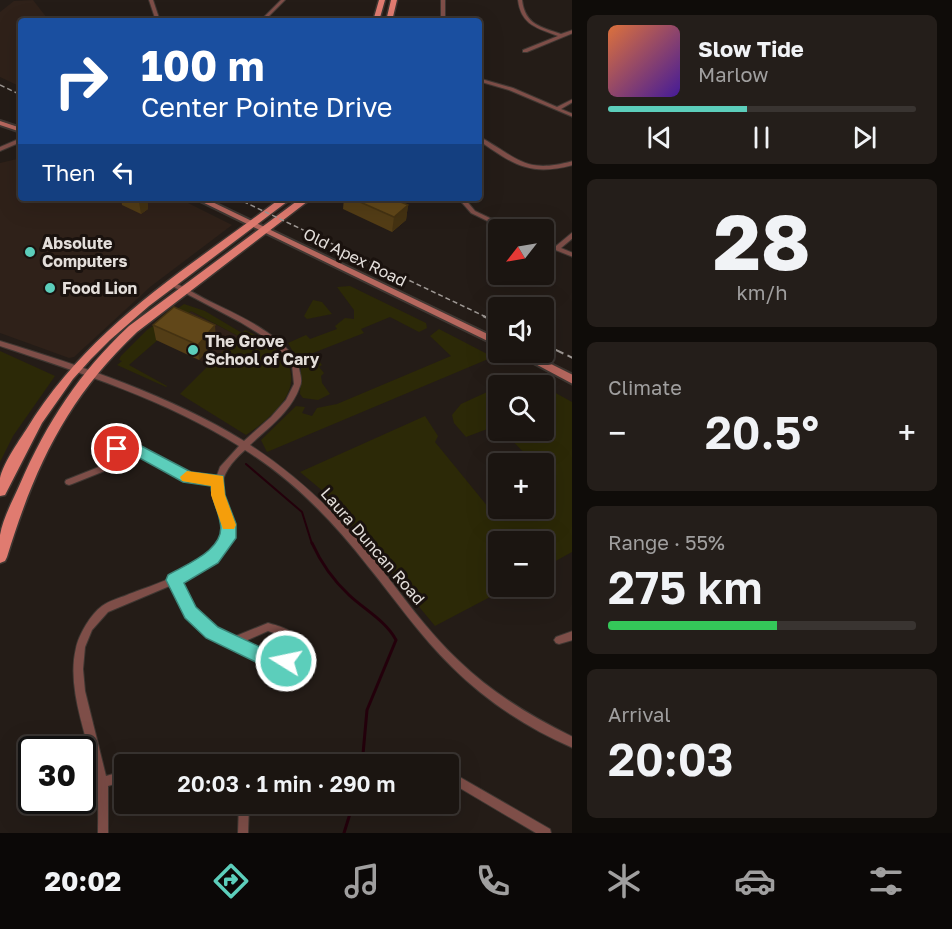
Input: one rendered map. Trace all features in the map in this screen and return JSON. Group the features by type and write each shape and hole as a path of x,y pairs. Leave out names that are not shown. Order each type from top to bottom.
{"main road":[{"path":"377,18 382,0"},
{"path":"390,18 394,0"},
{"path":"0,123 18,129"},
{"name":"Old Apex Road","path":"204,201 488,338"},
{"path":"0,557 31,470 54,425 90,373 177,287 283,201"},
{"path":"0,491 39,418 76,369 125,319 177,287 303,201"},
{"path":"540,363 572,379"}],"street":[{"path":"151,0 157,18"},
{"path":"265,18 283,0"},
{"path":"443,0 443,18"},
{"path":"520,0 521,14 526,20 562,36"},
{"path":"525,51 572,31"},
{"path":"482,81 572,116"},
{"path":"557,109 572,101"},
{"path":"482,140 525,167 546,170 572,163"},
{"path":"0,149 18,141"},
{"path":"464,201 473,212 488,219"},
{"path":"557,248 572,235"},
{"path":"554,247 572,255"},
{"path":"104,833 102,783 79,685 77,665 82,638 96,617 105,609 174,580 212,558 228,538 229,524 218,495 218,481 224,469 292,400 296,387 294,365 278,343 177,287"},
{"name":"Laura Duncan Road","path":"0,343 90,373 162,401 247,444 295,481 323,508 455,664 522,716 572,742"},
{"path":"113,465 114,454 123,445 143,452 189,478 218,481"},
{"path":"69,482 143,452"},
{"path":"174,580 186,605 198,621 230,643 281,663 291,655 294,642 286,633 268,627 230,643"},
{"path":"559,640 572,634"},
{"path":"102,783 114,779"},
{"path":"459,782 546,833"},
{"path":"243,833 244,814"}],"shaded area":[{"path":"33,0 47,18 18,18 18,86 0,77 0,12 14,1"},
{"path":"18,159 18,201 184,201 232,225 150,287 74,357 69,358 0,333 0,163"},
{"path":"350,286 426,323 427,328 419,332 390,317 361,329 364,333 313,353 322,365 319,367 324,373 321,376 322,383 330,394 318,400 303,398 300,394 301,366 288,343 306,335 310,339 337,329 335,326 345,318 354,319 354,310 337,287"},
{"path":"313,300 322,302 332,314 307,319 304,316"},
{"path":"184,304 205,311 242,333 245,330 267,342 281,354 289,367 291,381 287,394 278,408 246,435 180,394 238,336 191,311 129,365 166,387 117,365 122,361 119,360 121,356 147,330"},
{"path":"191,311 238,336 211,366 199,360 176,322"},
{"path":"439,329 488,354 488,359 267,452 261,440 296,406 305,407 302,413 312,416 317,408 337,404 451,356 430,336"},
{"path":"0,351 55,376 13,436 0,462"},
{"path":"488,392 488,429 466,437 454,423 452,415 461,404"},
{"path":"554,392 572,402 572,552 554,562 554,531 488,531 488,597 490,597 435,626 324,492 300,472 425,416 438,436 435,442 488,507 488,519 554,519 554,453 524,453 513,441 554,441"}],"building":[{"path":"358,201 398,201 408,205 394,217"},
{"path":"174,307 215,325 198,345 153,325"}],"waterway":[{"path":"246,464 302,512 312,544"},
{"path":"312,543 323,564 338,583 381,621 396,640 367,710 363,754"},
{"path":"344,833 350,814"}],"railway":[{"path":"0,85 18,94"},
{"path":"242,201 486,317"},
{"path":"483,316 488,318"},
{"path":"554,349 572,358"}],"slow traffic":[{"path":"187,477 218,481 218,495 229,525"}],"place":[{"name":"Absolute Computers","path":"30,252"},
{"name":"Food Lion","path":"50,288"},
{"name":"The Grove School of Cary","path":"193,350"}],"route":[{"path":"117,449 128,445 189,478 218,481 218,495 230,530 225,545 212,558 174,580 190,612 212,633 272,662 286,661"}]}
